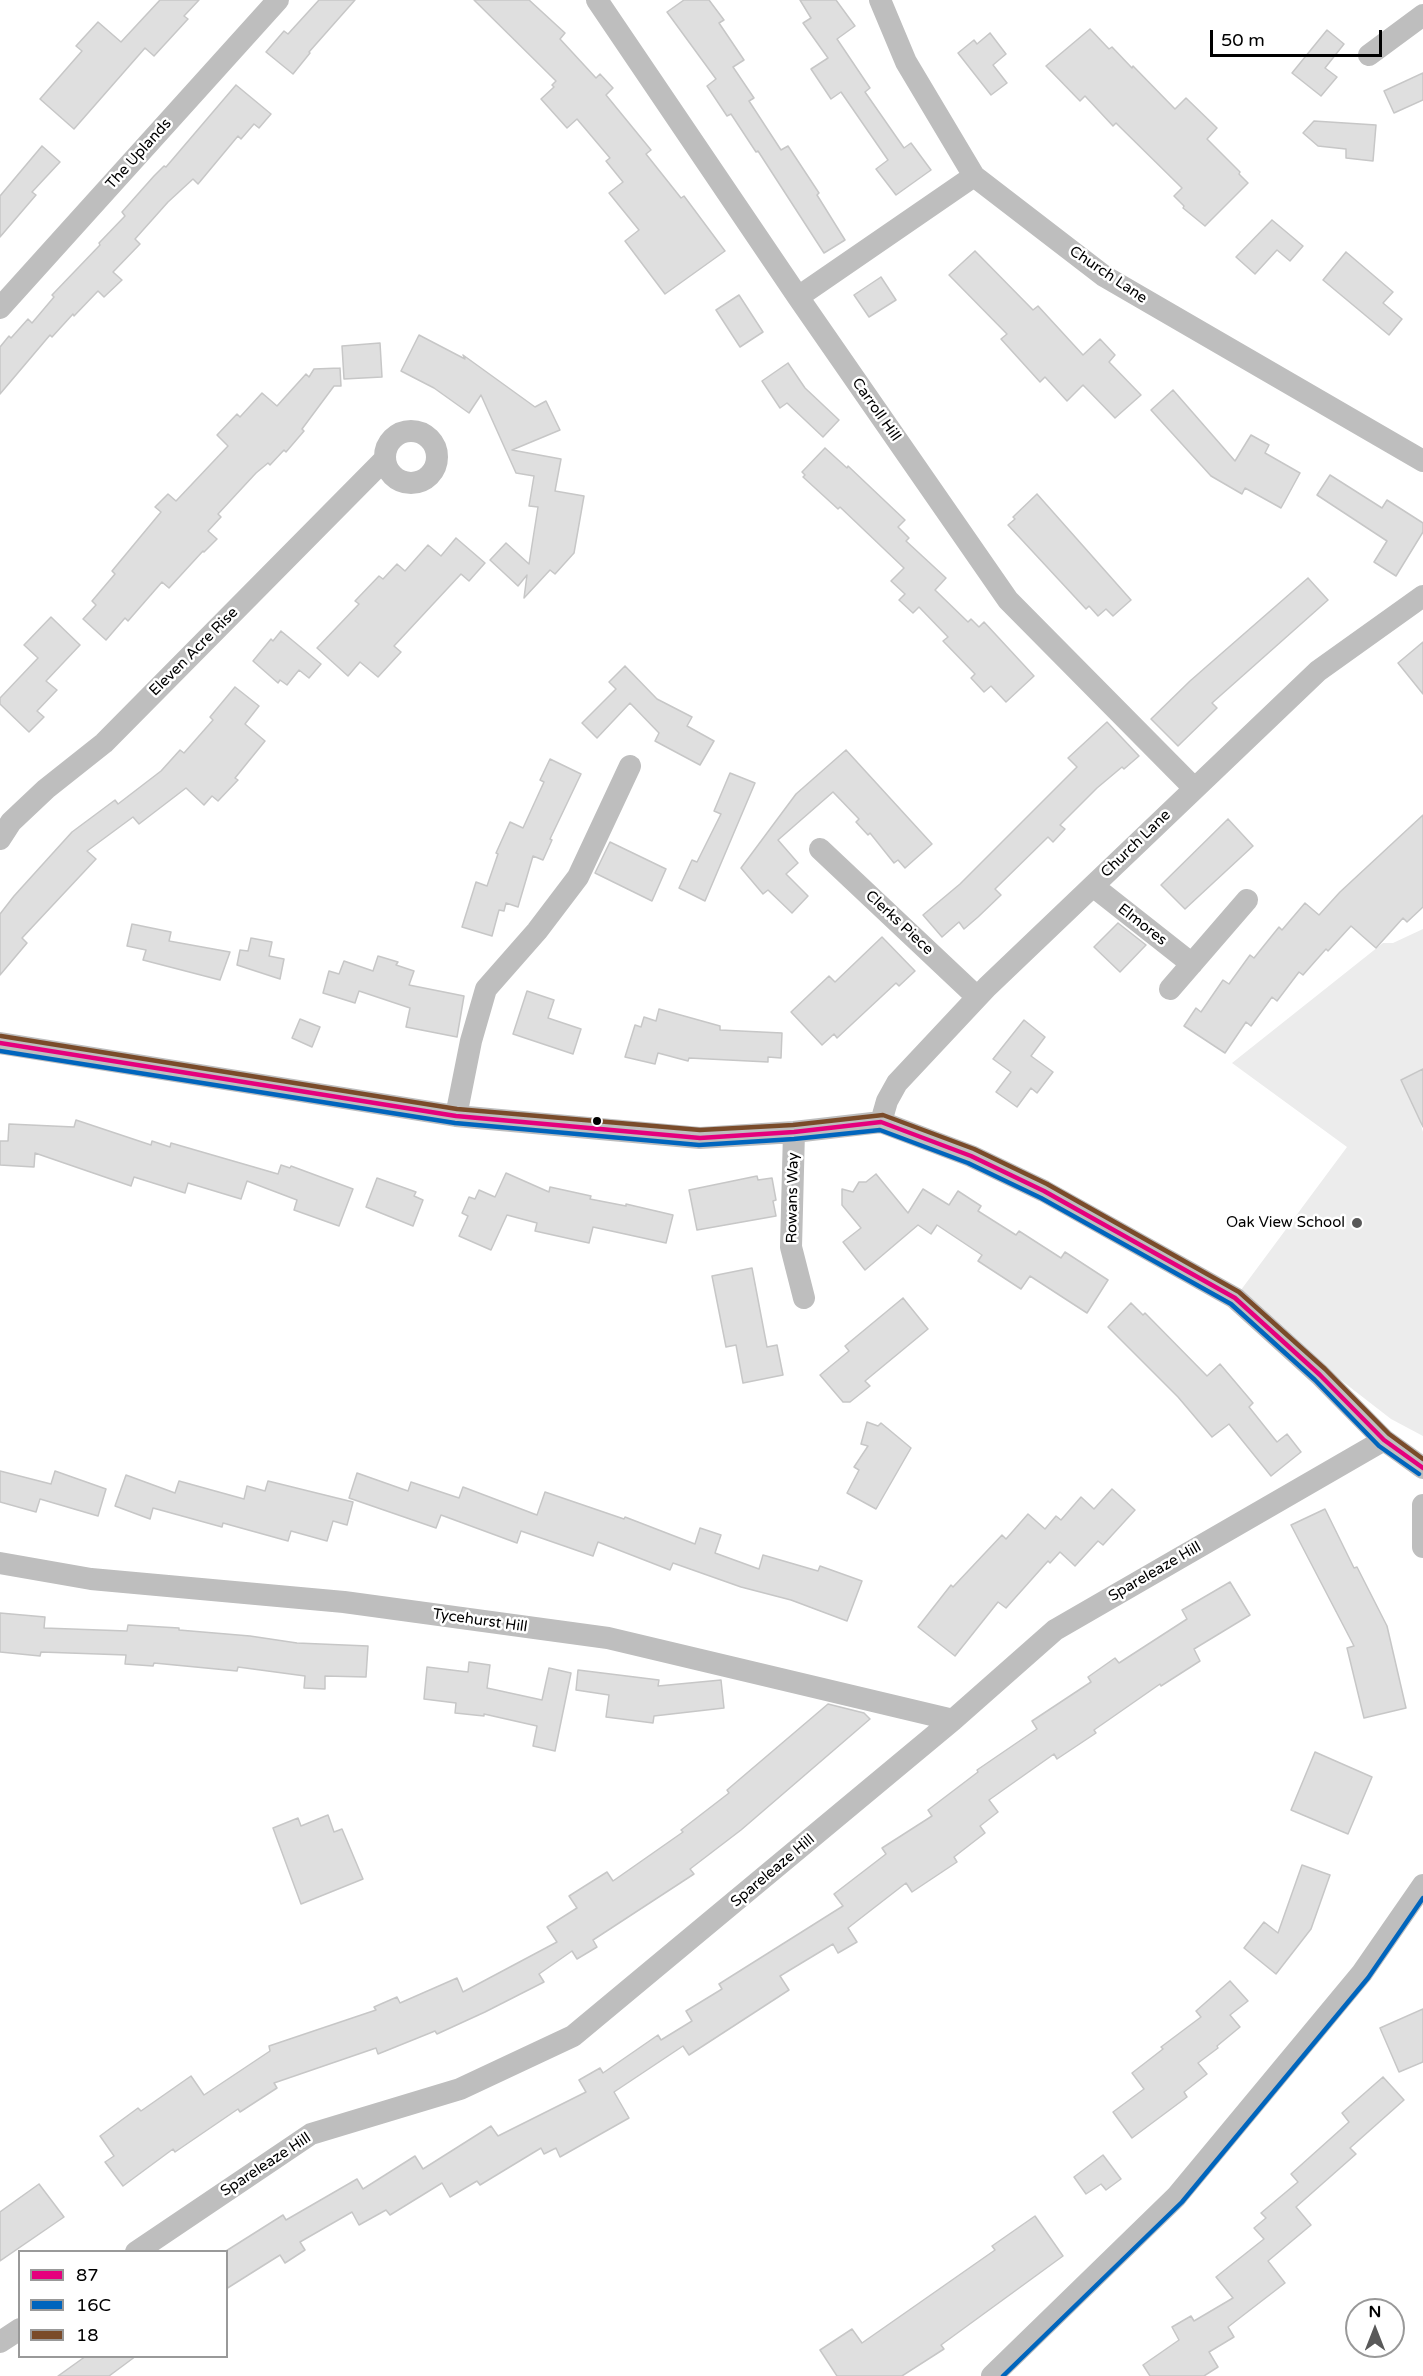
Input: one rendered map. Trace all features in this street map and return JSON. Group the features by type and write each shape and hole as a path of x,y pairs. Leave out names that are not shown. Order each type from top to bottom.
{"street":[{"name":"The Uplands","path":"0,308 278,0"},
{"name":"Carroll Hill","path":"597,0 798,297 1008,600 1194,788"},
{"name":"Church Lane","path":"880,0 906,62 974,176 1104,276 1423,461"},
{"path":"1369,55 1423,15"},
{"path":"798,297 974,176"},
{"name":"Eleven Acre Rise","path":"0,839 11,822 46,789 104,743 384,460"},
{"name":"Church Lane","path":"881,1122 886,1101 897,1083 977,997 1318,671 1422,598"},
{"path":"456,1116 471,1041 486,989 537,931 578,877 630,766"},
{"name":"Clerks Piece","path":"820,849 977,997"},
{"name":"Elmores","path":"1093,886 1192,964"},
{"path":"1170,989 1247,900"},
{"path":"0,1043 456,1116 700,1138 794,1132 881,1122 971,1156 1044,1191 1234,1298 1320,1375 1384,1440 1423,1468"},
{"name":"Rowans Way","path":"794,1132 791,1247 804,1298"},
{"name":"Spareleaze Hill","path":"139,2250 311,2134 460,2089 573,2036 953,1720 1055,1630 1384,1440"},
{"path":"1423,1505 1423,1547"},
{"name":"Tycehurst Hill","path":"0,1563 91,1579 344,1602 608,1638 953,1720"},
{"path":"992,2376 1176,2197 1362,1973 1423,1885"},
{"path":"0,2343 18,2330"}],"shaded area":[{"name":"Oak View School","path":"1423,929 1423,1069 1401,1080 1423,1132 1423,1436 1391,1419 1235,1298 1347,1147 1232,1063 1383,943 1393,943"}],"building":[{"path":"160,0 199,0 184,16 188,19 154,56 145,48 74,129 40,99 82,51 76,46 98,22 121,42"},
{"path":"319,0 355,0 309,52 293,74 266,52 284,31 288,34"},
{"path":"474,0 529,0 565,33 560,39 596,78 600,74 613,88 606,95 651,150 646,154 681,198 684,196 725,251 665,294 625,241 639,230 609,193 623,182 606,161 610,158 577,119 567,128 541,99 554,87 552,85 556,81"},
{"path":"684,0 709,0 724,20 719,23 744,60 733,67 754,98 749,101 781,150 788,146 819,193 817,195 845,240 824,253 758,151 756,152 731,114 727,116 707,86 716,79 667,12"},
{"path":"800,0 836,0 855,26 837,39 870,88 865,92 904,148 911,143 931,170 896,195 876,169 888,160 841,92 831,99 811,69 828,58 803,23 811,18"},
{"path":"1090,29 1109,49 1112,47 1132,68 1133,66 1175,109 1186,98 1217,128 1207,139 1248,183 1205,226 1183,208 1184,206 1174,196 1182,188 1116,123 1113,126 1085,96 1080,101 1046,66"},
{"path":"1327,30 1344,44 1325,68 1337,77 1321,96 1292,73"},
{"path":"990,33 1006,54 993,65 1007,83 991,95 958,53 974,40 977,44"},
{"path":"1423,73 1423,100 1394,113 1384,91"},
{"path":"236,85 271,114 259,128 254,124 241,139 238,136 198,184 193,179 168,202 135,239 140,244 113,272 122,280 104,297 98,291 52,337 50,335 0,394 0,347 28,319 32,323 54,297 52,295 125,216 122,212 154,176 164,166 166,167"},
{"path":"1314,121 1376,125 1373,161 1346,158 1346,149 1318,146 1303,133"},
{"path":"42,146 60,162 32,192 36,195 0,237 0,196"},
{"path":"1272,220 1303,246 1290,261 1277,250 1255,274 1236,257"},
{"path":"975,251 1033,310 1038,306 1083,355 1100,339 1115,355 1109,362 1141,395 1115,418 1083,385 1067,401 1045,377 1040,382 1001,339 1007,334 949,275"},
{"path":"1346,252 1393,292 1383,303 1402,319 1389,335 1323,280"},
{"path":"881,277 896,300 869,317 854,295"},
{"path":"739,295 763,332 740,347 716,310"},
{"path":"419,335 465,359 463,355 535,407 546,401 560,430 512,450 561,459 555,491 584,496 574,553 555,574 550,570 524,598 527,575 518,586 490,560 506,543 529,564 538,507 529,506 534,476 516,473 481,395 469,413 434,388 401,371"},
{"path":"380,343 382,377 344,379 342,346"},
{"path":"788,363 805,388 839,420 823,437 787,403 780,408 762,381"},
{"path":"340,368 341,386 334,386 302,429 304,431 286,452 284,450 270,465 268,463 256,473 218,514 221,517 208,531 217,539 169,588 162,582 128,621 125,618 106,640 83,619 96,605 92,601 115,574 112,571 161,512 155,507 168,494 176,501 228,446 217,435 237,414 240,417 262,393 277,406 306,374 309,377 314,369"},
{"path":"1173,390 1235,461 1251,435 1269,445 1265,453 1300,473 1281,508 1245,488 1242,494 1211,476 1151,410"},
{"path":"825,448 847,468 848,466 905,520 898,527 909,538 906,541 946,578 935,590 968,622 971,619 979,627 984,622 1034,676 1006,702 991,686 984,692 971,678 975,674 943,641 948,637 919,607 913,613 899,600 905,594 891,581 904,568 840,507 838,509 803,477 805,475 802,472"},
{"path":"1330,475 1382,508 1387,500 1423,523 1423,532 1396,576 1374,562 1387,541 1317,495"},
{"path":"1037,494 1131,600 1113,616 1106,609 1098,616 1089,606 1086,609 1008,525 1015,519 1013,517"},
{"path":"456,538 485,563 469,581 461,574 394,646 401,652 378,677 360,662 348,676 317,648 359,604 355,601 379,576 383,579 397,564 405,571 428,545 441,556"},
{"path":"1308,578 1328,600 1212,703 1217,708 1178,746 1151,719 1190,681"},
{"path":"51,617 80,645 46,681 57,690 37,711 44,717 29,732 0,704 0,698 38,658 24,645"},
{"path":"281,631 321,664 309,678 299,670 287,685 280,680 278,683 253,661 271,639 273,641"},
{"path":"1423,642 1423,694 1398,663"},
{"path":"625,666 657,699 692,717 687,726 714,741 700,765 655,741 659,733 630,703 597,738 582,723 616,689 609,682"},
{"path":"235,687 259,706 245,724 265,741 235,778 238,780 218,801 212,796 204,805 186,788 139,824 133,817 87,851 96,859 22,938 27,943 0,975 0,914 14,896 72,832 115,800 118,804 161,771 180,750 184,753 213,720 210,717"},
{"path":"1107,722 1139,756 1097,788 1060,825 1065,829 1053,842 1048,837 995,889 1001,895 978,917 964,929 959,922 942,937 923,915 960,884 1077,767 1068,758"},
{"path":"846,750 932,844 905,868 898,860 894,863 870,833 868,835 856,822 859,819 833,792 778,840 798,863 786,874 808,896 792,913 768,890 763,894 741,868 796,794"},
{"path":"550,759 581,774 550,839 552,840 543,860 533,856 518,907 506,903 504,911 499,910 492,936 462,927 476,882 487,886 498,854 496,853 510,822 523,828 544,782 540,780"},
{"path":"730,773 755,783 705,901 679,888 692,860 697,862 721,814 714,811"},
{"path":"1423,815 1423,907 1407,922 1403,918 1376,948 1351,926 1303,975 1299,972 1277,1001 1272,997 1251,1026 1246,1022 1225,1053 1184,1026 1196,1008 1201,1012 1223,980 1229,984 1250,955 1254,958 1279,927 1282,930 1305,903 1319,915 1340,892"},
{"path":"1228,819 1253,846 1185,909 1161,885"},
{"path":"610,842 666,869 652,901 595,873"},
{"path":"1118,923 1146,945 1120,972 1094,947"},
{"path":"132,924 171,932 169,941 230,952 220,980 143,960 146,950 127,946"},
{"path":"882,937 915,971 899,986 896,983 837,1038 834,1034 822,1045 791,1012 829,976 835,982"},
{"path":"251,938 272,942 269,956 284,959 280,979 237,965 240,950 248,951"},
{"path":"378,956 398,962 396,965 414,971 409,985 464,996 457,1037 406,1027 410,1008 359,991 355,1003 323,993 329,971 339,974 344,961 373,971"},
{"path":"527,991 554,1000 548,1018 581,1029 573,1054 513,1034"},
{"path":"659,1009 720,1026 720,1030 782,1033 781,1058 768,1057 768,1062 689,1058 688,1061 658,1053 655,1064 625,1057 635,1025 641,1027 644,1017 656,1021"},
{"path":"300,1019 320,1027 312,1047 292,1038"},
{"path":"1024,1020 1045,1037 1031,1056 1053,1072 1037,1093 1031,1088 1017,1107 996,1092 1011,1072 993,1059"},
{"path":"1423,1069 1423,1127 1401,1080"},
{"path":"76,1120 151,1145 152,1141 170,1147 171,1143 278,1174 281,1165 290,1168 291,1166 353,1189 339,1226 294,1210 297,1200 247,1181 241,1199 188,1183 185,1193 134,1177 131,1186 35,1153 34,1167 0,1165 0,1141 8,1141 9,1124 74,1127"},
{"path":"506,1173 549,1192 550,1187 591,1196 590,1199 626,1206 626,1204 673,1215 666,1243 593,1227 589,1243 535,1231 537,1223 507,1215 491,1250 459,1236 468,1216 462,1213 469,1197 475,1199 479,1190 495,1197"},
{"path":"876,1174 908,1213 923,1189 949,1205 958,1191 981,1206 978,1211 1016,1235 1019,1231 1061,1258 1065,1252 1108,1280 1087,1313 1030,1276 1021,1289 978,1261 982,1255 937,1225 931,1234 918,1225 865,1270 843,1242 861,1228 842,1205 842,1189 853,1192 859,1182 866,1182"},
{"path":"757,1176 758,1180 772,1178 776,1216 697,1230 689,1190"},
{"path":"377,1178 416,1192 414,1196 423,1200 413,1226 366,1207"},
{"path":"752,1268 767,1347 777,1345 783,1375 743,1383 736,1345 726,1347 712,1276"},
{"path":"903,1298 928,1329 865,1381 870,1386 850,1402 843,1402 820,1375 849,1351 845,1346"},
{"path":"1131,1303 1143,1315 1145,1313 1207,1376 1220,1364 1253,1403 1249,1407 1277,1442 1287,1434 1301,1452 1271,1476 1229,1424 1212,1437 1178,1397 1108,1327"},
{"path":"867,1422 878,1426 881,1423 911,1448 876,1509 847,1493 859,1470 854,1467 868,1446 861,1444"},
{"path":"0,1471 51,1484 55,1471 106,1489 98,1516 40,1499 36,1512 0,1502"},
{"path":"357,1473 408,1491 411,1482 459,1498 463,1487 537,1515 545,1492 624,1519 625,1517 695,1544 700,1528 721,1535 715,1553 759,1569 763,1555 818,1571 820,1566 862,1581 847,1621 791,1600 741,1587 673,1563 670,1570 598,1542 593,1556 521,1531 517,1543 441,1515 436,1528 349,1498"},
{"path":"126,1475 175,1493 179,1481 244,1499 247,1486 265,1491 268,1481 353,1502 347,1525 333,1521 327,1541 291,1531 288,1541 223,1523 222,1527 153,1508 150,1519 115,1506"},
{"path":"1112,1489 1135,1510 1103,1545 1098,1541 1075,1566 1060,1552 1050,1563 1048,1561 1006,1608 998,1602 955,1656 918,1627 951,1585 953,1587 1002,1535 1006,1539 1028,1514 1045,1529 1056,1516 1061,1520 1081,1497 1094,1509"},
{"path":"1325,1509 1354,1568 1357,1567 1387,1626 1406,1708 1364,1718 1347,1648 1354,1646 1291,1525"},
{"path":"1230,1582 1250,1615 1194,1649 1200,1661 1161,1686 1160,1684 1094,1730 1096,1733 1057,1759 1054,1754 989,1800 998,1812 980,1826 985,1833 954,1857 957,1862 912,1892 906,1883 848,1928 857,1942 838,1953 833,1944 780,1976 789,1990 689,2055 683,2046 614,2092 629,2118 560,2157 556,2148 544,2154 541,2148 480,2185 477,2181 450,2197 442,2183 390,2215 386,2210 359,2225 352,2212 300,2242 305,2250 285,2263 280,2255 228,2288 228,2250 283,2215 286,2220 357,2179 363,2189 415,2156 423,2169 491,2126 498,2136 586,2092 579,2080 600,2068 603,2073 658,2035 661,2040 692,2021 686,2011 722,1989 719,1984 843,1906 834,1894 886,1854 882,1848 932,1816 928,1810 978,1772 977,1770 1037,1729 1032,1721 1091,1682 1088,1677 1115,1658 1119,1663 1187,1619 1182,1610"},
{"path":"0,1613 45,1617 44,1628 127,1631 128,1625 179,1628 179,1630 250,1636 297,1643 368,1646 366,1677 325,1676 325,1689 304,1688 305,1676 238,1667 237,1671 154,1663 153,1666 125,1664 126,1655 41,1652 40,1656 0,1652"},
{"path":"469,1662 490,1665 487,1688 542,1700 549,1668 571,1673 555,1751 533,1746 537,1726 484,1714 484,1716 455,1713 456,1703 424,1699 427,1667 468,1672"},
{"path":"578,1670 659,1680 658,1686 721,1680 724,1708 654,1716 653,1723 606,1717 609,1695 576,1690"},
{"path":"828,1704 864,1713 870,1719 741,1830 690,1869 694,1874 593,1940 597,1947 577,1959 572,1951 539,1974 544,1982 437,2034 435,2031 378,2054 376,2048 274,2083 277,2088 240,2112 238,2109 175,2152 173,2149 123,2186 105,2162 114,2156 100,2136 138,2108 141,2111 191,2076 204,2095 270,2051 269,2046 376,2010 374,2007 397,1997 400,2003 457,1978 463,1992 557,1942 547,1927 577,1908 569,1896 607,1872 613,1881 683,1832 681,1830 729,1793 727,1790"},
{"path":"1315,1752 1372,1777 1348,1834 1291,1810"},
{"path":"328,1815 334,1832 342,1829 363,1879 301,1904 273,1828 298,1818 301,1826"},
{"path":"1302,1865 1330,1875 1311,1929 1276,1974 1244,1948 1264,1922 1278,1933"},
{"path":"1230,1981 1248,2001 1230,2015 1240,2027 1198,2063 1207,2074 1184,2092 1187,2097 1132,2138 1113,2112 1144,2089 1132,2073 1163,2049 1161,2047 1201,2017 1196,2011"},
{"path":"1423,2009 1423,2062 1399,2072 1380,2028"},
{"path":"1383,2077 1404,2100 1350,2148 1356,2154 1296,2207 1311,2225 1268,2261 1285,2283 1228,2327 1234,2337 1209,2352 1218,2367 1204,2376 1150,2376 1143,2365 1179,2340 1172,2327 1191,2316 1194,2321 1233,2298 1216,2277 1264,2239 1254,2228 1266,2218 1261,2213 1298,2182 1291,2174 1349,2122 1342,2113"},
{"path":"1103,2155 1121,2179 1106,2190 1101,2184 1086,2194 1074,2177"},
{"path":"39,2184 64,2217 0,2261 0,2212"},
{"path":"1035,2216 1063,2256 941,2345 944,2349 902,2376 837,2376 820,2350 852,2329 862,2343 995,2250 992,2246"},
{"path":"83,2358 133,2358 109,2376 58,2376"}],"transit line":[{"name":"18","path":"1,1036 457,1109 700,1130 793,1125 883,1115 974,1149 1047,1184 1239,1292 1325,1369 1389,1434 1423,1459"},
{"name":"87","path":"0,1043 456,1116 700,1138 794,1132 881,1122 971,1156 1044,1191 1235,1298 1320,1375 1384,1440 1423,1468"},
{"name":"16C","path":"0,1051 455,1123 699,1145 794,1139 880,1130 968,1163 1041,1198 1231,1304 1315,1380 1379,1446 1419,1474"},
{"name":"16C","path":"1003,2376 1182,2202 1368,1978 1423,1898"}],"place":[{"name":"Oak View School","path":"1357,1223"}]}
